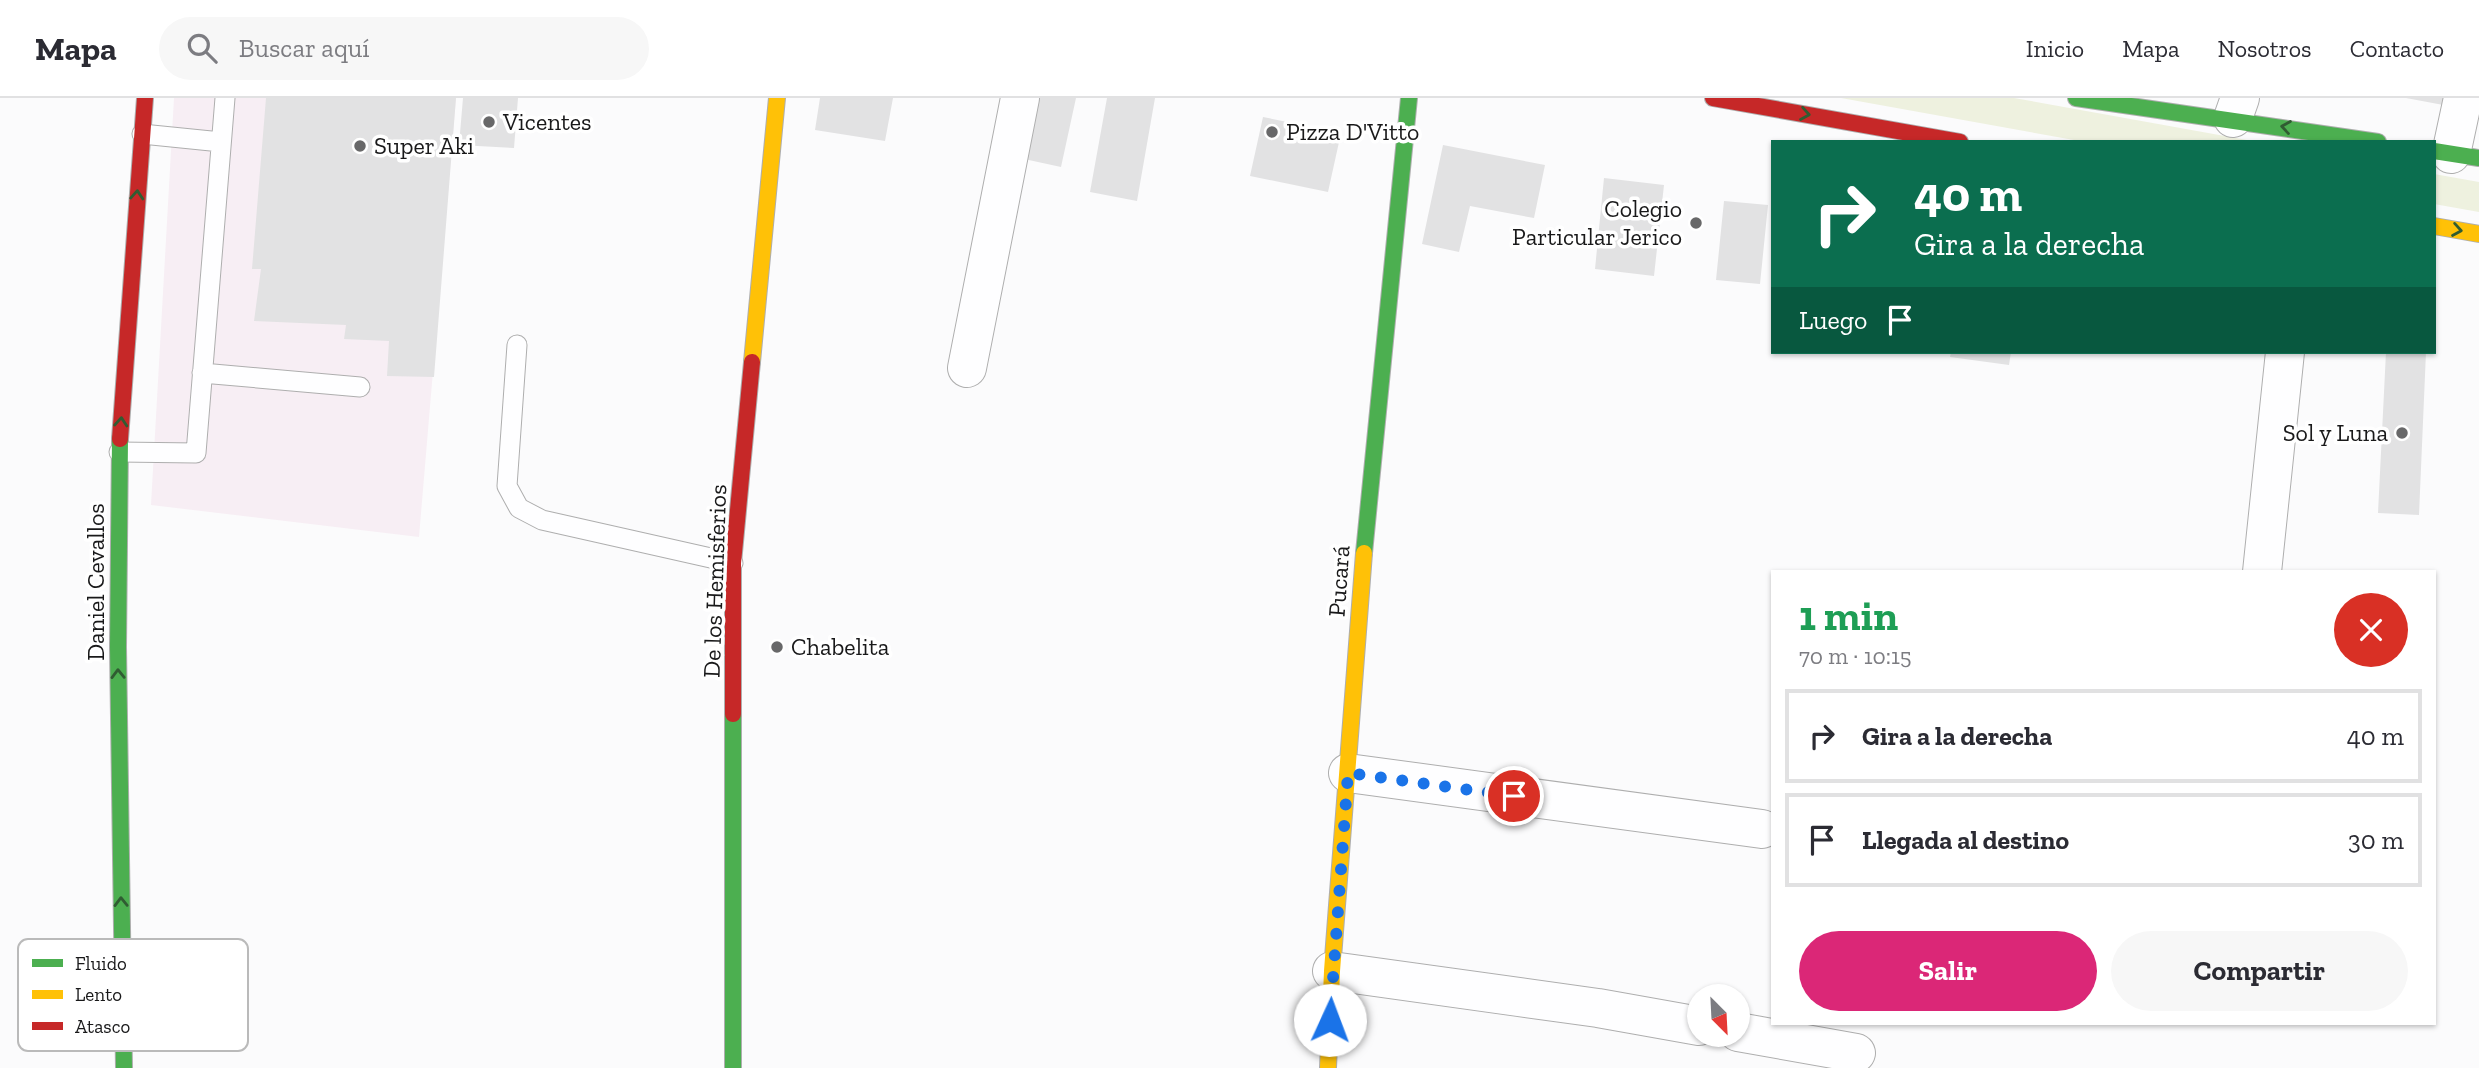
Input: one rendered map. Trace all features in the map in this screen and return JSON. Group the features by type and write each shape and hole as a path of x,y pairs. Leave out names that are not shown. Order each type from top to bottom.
{"street":[{"name":"Daniel Cevallos","path":"122,939 118,674 119,452 145,98"},
{"name":"De los Hemisferios","path":"733,1068 733,563 777,98"},
{"path":"967,368 1020,98"},
{"name":"Pucará","path":"1328,1068 1332,971 1365,538 1409,98"},
{"path":"1713,98 1949,140"},
{"path":"2455,154 2463,98"},
{"path":"2085,99 2237,108 2370,140"},
{"path":"2436,226 2479,234"},
{"path":"2262,570 2285,354"},
{"path":"1348,773 1762,829"},
{"path":"1332,971 1598,1008 1687,1024"},
{"path":"1750,1034 1856,1053"}],"lane":[{"path":"119,452 195,454 225,98"},
{"path":"142,134 221,142"},
{"path":"517,345 507,486 519,508 542,520 733,563"},
{"path":"202,373 360,387"}],"shaded area":[{"path":"174,98 456,98 419,537 151,505"}],"green space":[{"path":"1841,98 2014,98 2247,140 2074,140"},
{"path":"2436,174 2479,182 2479,212 2436,204"}],"building":[{"path":"266,98 456,98 434,377 387,376 389,341 344,339 346,325 254,321 261,269 252,269"},
{"name":"Vicentes","path":"463,98 518,98 514,148 459,145"},
{"path":"820,98 893,98 885,141 815,130"},
{"path":"1028,98 1076,98 1061,167 1015,157"},
{"path":"1107,98 1155,98 1137,201 1090,192"},
{"path":"2406,98 2455,98 2454,107"},
{"path":"1263,117 1341,133 1328,192 1250,176"},
{"path":"1443,145 1545,165 1534,218 1470,206 1459,252 1422,244"},
{"path":"1604,178 1664,185 1654,276 1595,269"},
{"path":"1724,201 1768,205 1760,284 1716,280"},
{"path":"1951,354 2011,354 2009,365 1950,357"},
{"name":"Sol y Luna","path":"2386,354 2426,354 2419,515 2378,513"}],"traffic: fast":[{"path":"1364,553 1409,98"},
{"path":"2076,98 2364,140"},
{"path":"2436,151 2479,158"},
{"path":"120,439 118,647 122,939"},
{"path":"733,714 733,1068"},
{"path":"124,1051 124,1068"}],"traffic: slow":[{"path":"752,362 777,98"},
{"path":"2436,226 2479,234"},
{"path":"1328,1068 1332,971 1364,553"}],"traffic: jam":[{"path":"120,439 145,98"},
{"path":"1713,98 1949,140"},
{"path":"733,714 733,563 752,362"}],"place":[{"name":"Vicentes","path":"489,122"},
{"name":"Pizza D'Vitto","path":"1272,132"},
{"name":"Super Aki","path":"360,146"},
{"name":"Colegio Particular Jerico","path":"1696,223"},
{"name":"Sol y Luna","path":"2402,433"},
{"name":"Chabelita","path":"777,647"}],"route":[{"path":"1330,1020 1348,773 1514,796"}]}
